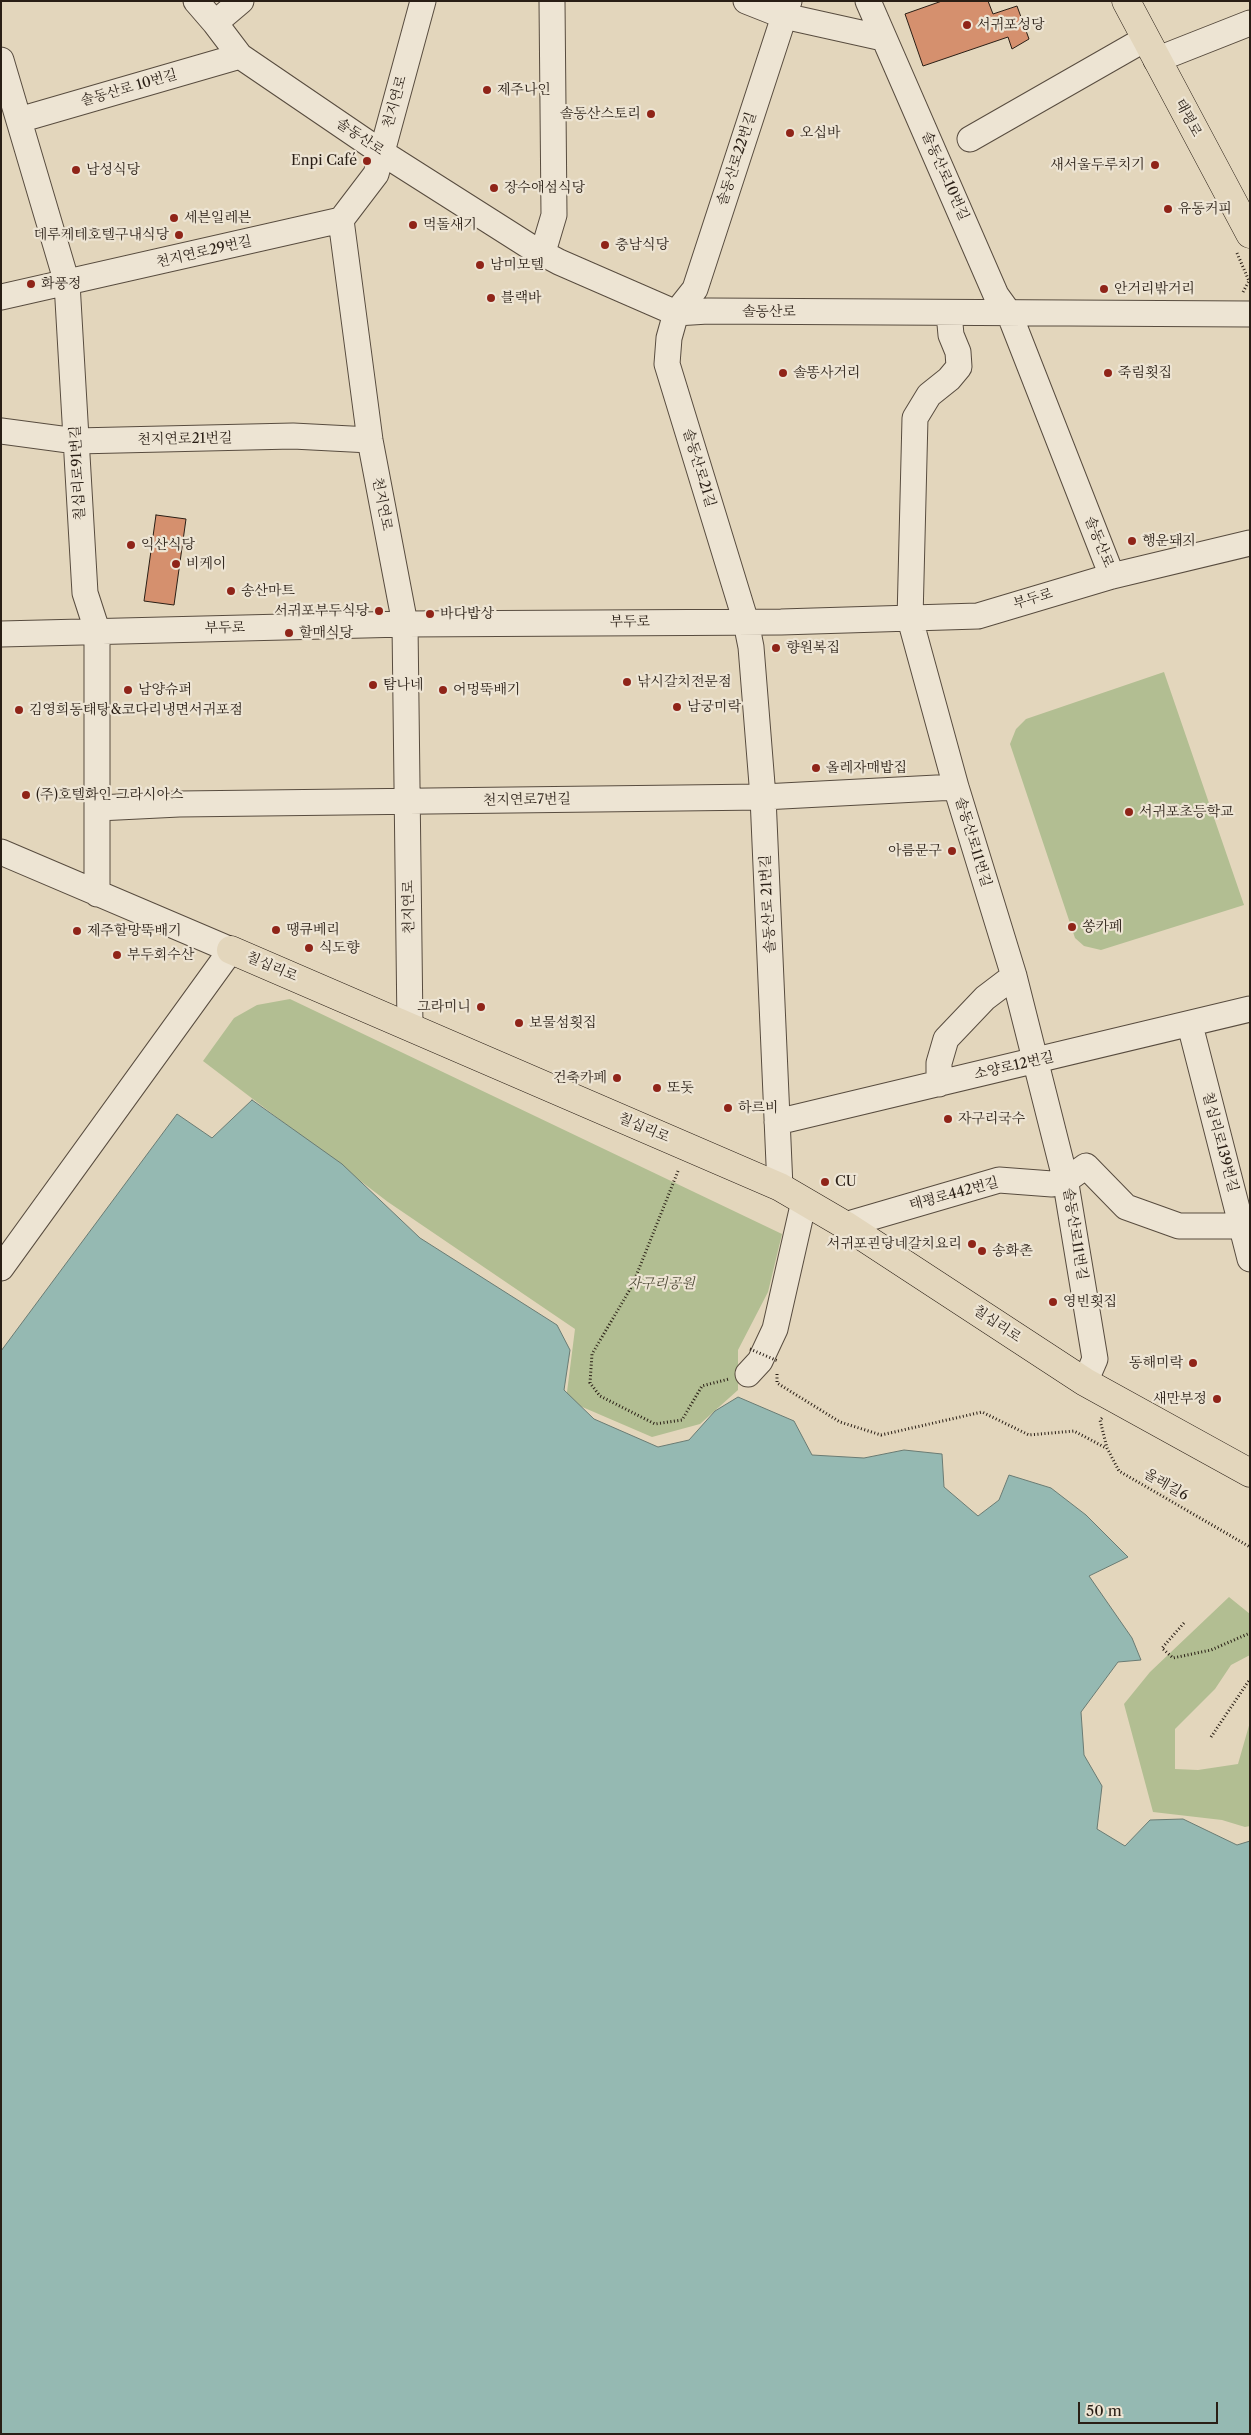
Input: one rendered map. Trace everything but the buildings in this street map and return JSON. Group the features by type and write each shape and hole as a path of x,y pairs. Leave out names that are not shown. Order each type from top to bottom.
{"main road":[{"name":"태평로","path":"1126,1 1250,234"},
{"name":"칠십리로","path":"231,950 780,1187 845,1225 1085,1382 1108,1410 1250,1473"}],"street":[{"name":"솔동산로","path":"196,1 240,56 381,152 529,246 559,262 676,313 1250,314"},
{"path":"215,23 241,1"},
{"name":"천지연로","path":"410,1026 405,624 370,440 341,220 376,174 423,1"},
{"path":"543,252 554,215 552,1"},
{"path":"746,1 786,8 882,38"},
{"name":"솔동산로10번길","path":"868,1 882,38 996,295 1009,313"},
{"name":"솔동산로22번길","path":"676,313 694,289 786,8"},
{"path":"970,139 1150,49 1250,23"},
{"name":"솔동산로 10번길","path":"12,112 240,56"},
{"name":"칠십리로91번길","path":"1,60 12,112 67,284 85,592 97,630 97,894"},
{"name":"천지연로29번길","path":"1,297 67,284 341,220"},
{"name":"솔동산로11번길","path":"949,312 952,335 958,352 959,367 949,380 929,395 915,418 910,619 956,787 1014,976 1065,1178 1095,1359 1085,1382"},
{"name":"솔동산로21길","path":"676,313 669,338 667,364 746,622"},
{"name":"솔동산로","path":"1009,313 1112,576"},
{"name":"천지연로21번길","path":"1,431 76,441 293,436 370,440"},
{"name":"부두로","path":"1,634 97,630 405,624 746,622 978,616 1112,576 1250,543"},
{"name":"솔동산로 21번길","path":"746,622 751,647 763,797 784,1121 780,1187"},
{"name":"천지연로7번길","path":"98,808 179,804 763,797 956,787"},
{"name":"칠십리로","path":"1,852 231,950"},
{"path":"1,1268 231,950"},
{"path":"939,1084 939,1062 946,1039 984,998 1014,976"},
{"name":"소양로12번길","path":"784,1121 1190,1025 1250,1009"},
{"name":"칠십리로139번길","path":"1190,1025 1246,1225 1250,1259"},
{"name":"태평로442번길","path":"845,1225 999,1180 1052,1184 1086,1166 1126,1207 1179,1226 1246,1225"},
{"path":"748,1374 760,1361 775,1329 804,1201"}],"path":[{"path":"678,1171 632,1286 592,1354 590,1383 600,1396 655,1424 682,1420 702,1386 748,1374"},
{"path":"750,1349 778,1361 777,1384 840,1422 881,1434 982,1412 1029,1435 1074,1431 1107,1448"},
{"name":"올레길6","path":"1108,1410 1107,1448 1119,1471 1250,1547"},
{"path":"1184,1623 1162,1648 1173,1658 1211,1650 1250,1634"},
{"path":"1211,1737 1250,1679"}],"green space":[{"path":"1164,672 1244,905 1101,950 1084,946 1075,938 1010,744 1016,729 1026,719"},
{"name":"자구리공원","path":"290,999 782,1234 768,1292 738,1350 738,1390 700,1424 652,1437 566,1400 575,1329 388,1202 203,1061 234,1018 257,1005"},
{"path":"1229,1597 1250,1614 1250,1655 1231,1665 1215,1689 1175,1729 1175,1769 1198,1770 1238,1764 1250,1722 1250,1826 1245,1827 1222,1820 1153,1812 1124,1704 1150,1672"}],"water":[{"path":"252,1100 342,1164 420,1238 557,1325 570,1350 564,1390 594,1419 658,1447 689,1440 715,1411 738,1397 794,1421 812,1455 864,1458 904,1450 942,1454 944,1487 978,1516 999,1500 1009,1475 1051,1488 1086,1515 1128,1557 1089,1576 1132,1638 1141,1660 1118,1662 1081,1712 1084,1755 1102,1786 1097,1829 1125,1846 1150,1820 1183,1819 1237,1845 1250,1841 1250,2434 1,2434 1,1351 177,1114 212,1138"}],"place":[{"name":"서귀포성당","path":"967,25"},
{"name":"제주나인","path":"487,90"},
{"name":"솔동산스토리","path":"651,114"},
{"name":"오십바","path":"790,133"},
{"name":"Enpi Café","path":"367,161"},
{"name":"새서울두루치기","path":"1155,165"},
{"name":"남성식당","path":"76,170"},
{"name":"장수애섬식당","path":"494,188"},
{"name":"유동커피","path":"1168,209"},
{"name":"세븐일레븐","path":"174,218"},
{"name":"먹돌새기","path":"413,225"},
{"name":"데루케테호텔구내식당","path":"179,235"},
{"name":"충남식당","path":"605,245"},
{"name":"남미모텔","path":"480,265"},
{"name":"화풍정","path":"31,284"},
{"name":"안거리밖거리","path":"1104,289"},
{"name":"블랙바","path":"491,298"},
{"name":"솔똥사거리","path":"783,373"},
{"name":"죽림횟집","path":"1108,373"},
{"name":"행운돼지","path":"1132,541"},
{"name":"익산식당","path":"131,545"},
{"name":"비케이","path":"176,564"},
{"name":"송산마트","path":"231,591"},
{"name":"서귀포부두식당","path":"379,611"},
{"name":"바다밥상","path":"430,614"},
{"name":"할매식당","path":"289,633"},
{"name":"향원복집","path":"776,648"},
{"name":"낚시갈치전문점","path":"627,682"},
{"name":"탐나네","path":"373,685"},
{"name":"남양슈퍼","path":"128,690"},
{"name":"어멍뚝배기","path":"443,690"},
{"name":"남궁미락","path":"677,707"},
{"name":"김영희동태탕&코다리냉면서귀포점","path":"19,710"},
{"name":"올레자매밥집","path":"816,768"},
{"name":"(주)호텔화인 그라시아스","path":"26,795"},
{"name":"서귀포초등학교","path":"1129,812"},
{"name":"아름문구","path":"952,851"},
{"name":"쏭카페","path":"1072,927"},
{"name":"땡큐베리","path":"276,930"},
{"name":"제주할망뚝배기","path":"77,931"},
{"name":"식도향","path":"309,948"},
{"name":"부두회수산","path":"117,955"},
{"name":"그라미니","path":"481,1007"},
{"name":"보물섬횟집","path":"519,1023"},
{"name":"건축카페","path":"617,1078"},
{"name":"또돗","path":"657,1088"},
{"name":"하르비","path":"728,1108"},
{"name":"자구리국수","path":"948,1119"},
{"name":"CU","path":"825,1182"},
{"name":"서귀포괸당네갈치요리","path":"972,1244"},
{"name":"송화촌","path":"982,1251"},
{"name":"영빈횟집","path":"1053,1302"},
{"name":"동해미락","path":"1193,1363"},
{"name":"새만부정","path":"1217,1399"}]}
